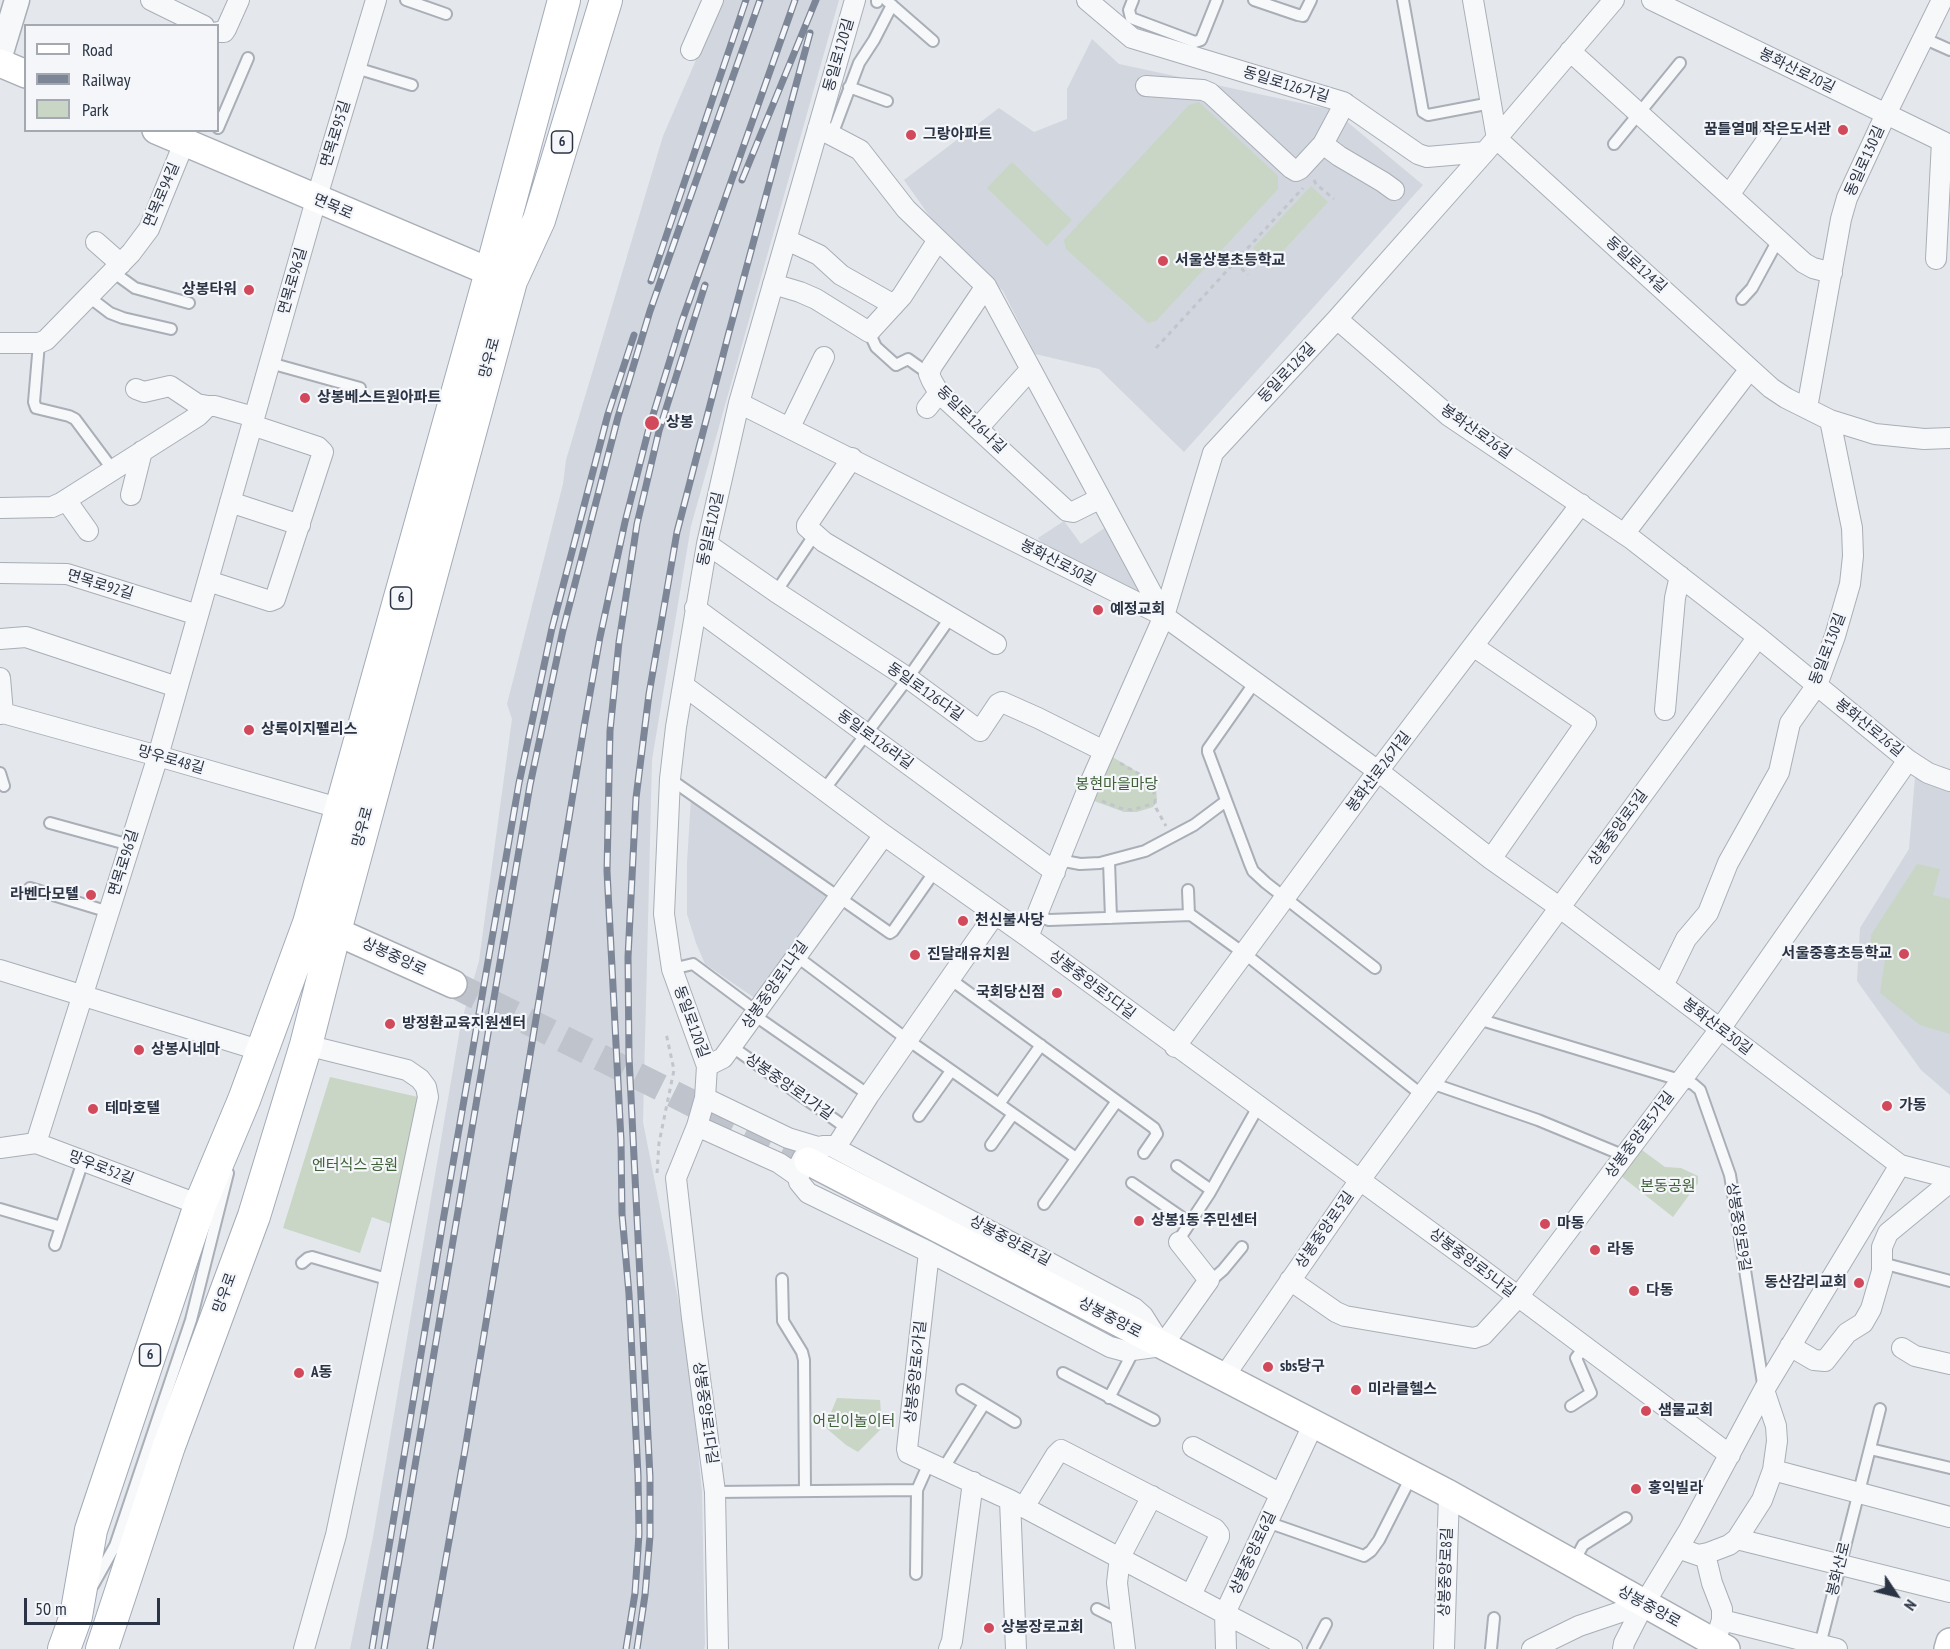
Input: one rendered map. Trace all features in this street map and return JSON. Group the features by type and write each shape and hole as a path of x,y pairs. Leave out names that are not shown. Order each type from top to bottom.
{"main road":[{"name":"망우로","path":"64,1649 76,1616 91,1530 200,1205 262,1051 322,927 501,277 564,0"},
{"name":"망우로","path":"102,1649 169,1446 254,1216 306,1045 322,927 342,809 501,277 538,220 606,0"},
{"path":"0,63 24,73"},
{"name":"면목로","path":"168,132 206,138 316,200 501,277"},
{"name":"상봉중앙로","path":"322,927 453,984"},
{"name":"상봉중앙로","path":"815,1158 1162,1346 1449,1494 1644,1604 1721,1638"},
{"path":"1948,1649 1950,1642"}],"street":[{"path":"0,56 17,0"},
{"path":"151,0 200,24"},
{"path":"219,32 224,32 226,29 239,0"},
{"path":"691,50 713,0"},
{"name":"동일로120길","path":"676,1178 697,1126 705,1098 707,1066 672,969 664,914 670,779 683,685 707,544 739,403 773,284 825,132 855,0"},
{"name":"동일로126가길","path":"1087,0 1132,38 1345,103 1418,154 1427,157 1491,146"},
{"path":"1473,0 1491,103 1491,146"},
{"name":"동일로126길","path":"1028,937 1103,752 1164,616 1213,453 1337,319 1491,146 1614,0"},
{"name":"봉화산로20길","path":"1652,0 1946,143 1936,260"},
{"name":"동일로130길","path":"1807,408 1841,219 1847,198 1942,0"},
{"name":"면목로95길","path":"316,200 356,68 372,2"},
{"path":"1570,51 1808,266 1832,273"},
{"path":"1146,86 1203,90 1210,93 1296,171 1323,144 1345,103"},
{"path":"825,132 860,150 906,208 986,286 1164,616"},
{"path":"1729,195 1772,134"},
{"name":"면목로94길","path":"39,343 58,330 137,246 206,138"},
{"path":"1323,144 1394,190"},
{"name":"동일로124길","path":"1491,146 1771,388 1807,408"},
{"name":"면목로96길","path":"36,1143 158,756 316,200"},
{"path":"787,240 819,255 841,275 894,305"},
{"path":"773,284 816,299 869,332 902,296 938,240"},
{"path":"96,242 117,268"},
{"name":"동일로126나길","path":"986,286 932,366 929,374 933,400 978,428 1067,511 1072,512 1099,499"},
{"name":"봉화산로26길","path":"1337,319 1449,416 1624,534 1758,637 1908,760 1928,773 1950,781"},
{"path":"0,343 39,343"},
{"path":"790,427 824,357"},
{"path":"1624,534 1750,369"},
{"path":"978,428 1030,370"},
{"path":"136,389 144,392 170,386 197,404 215,406 318,447 323,452 275,599 270,601 208,581"},
{"name":"봉화산로30길","path":"739,403 1164,616 1378,771 1491,859 1559,907 1900,1165 1950,1180"},
{"path":"0,508 52,507 198,416 208,406"},
{"path":"1807,408 1830,420 1875,434 1950,438"},
{"name":"동일로130길","path":"1663,986 1686,939 1708,913 1728,863 1779,772 1790,723 1817,685 1842,614 1850,584 1853,556 1852,528 1830,420"},
{"path":"131,495 142,451"},
{"path":"852,458 807,527 824,542 996,644"},
{"path":"66,500 88,531"},
{"path":"230,502 300,525"},
{"name":"봉화산로26가길","path":"1175,1047 1378,771 1581,504"},
{"name":"동일로126다길","path":"707,544 908,678 980,731 998,704 1002,702 1103,752"},
{"name":"면목로92길","path":"0,573 67,574 198,615"},
{"path":"1665,710 1675,598 1680,576"},
{"name":"동일로126라길","path":"696,608 866,734 1057,866"},
{"path":"0,639 26,637 177,687"},
{"name":"상봉중앙로5길","path":"1223,1378 1360,1180 1758,637"},
{"path":"1473,646 1586,723 1491,859"},
{"path":"0,678 2,713"},
{"name":"상봉중앙로5다길","path":"683,685 884,835 1028,937 1175,1047 1360,1180"},
{"name":"망우로48길","path":"2,713 342,809"},
{"name":"상봉중앙로5가길","path":"1290,1280 1343,1315 1475,1338 1483,1335 1518,1297 1720,1029 1908,760"},
{"name":"상봉중앙로1나길","path":"707,1066 723,1058 884,835"},
{"name":"상봉중앙로1가길","path":"815,1158 848,1129 869,1095 995,914"},
{"path":"0,970 262,1051"},
{"path":"304,1649 336,1535 428,1097 426,1087 420,1079 406,1070 306,1045"},
{"path":"705,1098 779,1134 815,1158"},
{"path":"697,1126 779,1163 815,1158"},
{"name":"망우로52길","path":"0,1148 36,1143 200,1205"},
{"path":"815,1158 802,1188 808,1193 929,1252 1110,1347 1125,1351 1162,1346 1208,1283 1207,1276 1179,1242"},
{"path":"1623,1649 1644,1604 1678,1548 1764,1390 1900,1165"},
{"name":"상봉중앙로1다길","path":"676,1178 715,1492 718,1649"},
{"name":"상봉중앙로5나길","path":"1360,1180 1730,1455"},
{"name":"봉화산로30길","path":"1790,1346 1818,1362 1827,1359 1847,1333 1863,1323 1868,1317 1882,1271 1882,1247 1888,1233 1950,1180"},
{"name":"상봉중앙로6가길","path":"929,1252 907,1451 1017,1503 1225,1613"},
{"path":"1902,1348 1916,1356 1950,1364"},
{"path":"1678,1548 1693,1554 1705,1554 1729,1545 1737,1539 1765,1493 1773,1470 1777,1433 1764,1390"},
{"name":"상봉중앙로6길","path":"1226,1649 1225,1613 1313,1425"},
{"name":"상봉중앙로6길","path":"1194,1447 1281,1494"},
{"path":"1016,1649 1017,1503 1061,1450 1215,1529 1220,1534 1191,1595"},
{"path":"1773,1470 1950,1517"},
{"path":"949,1649 952,1641 973,1482"},
{"name":"상봉중앙로8길","path":"1444,1649 1449,1494"},
{"path":"1125,1649 1117,1583 1120,1557 1152,1496"},
{"path":"1737,1539 1950,1592"},
{"path":"1705,1554 1712,1583 1722,1609 1721,1638"},
{"path":"1532,1649 1579,1626 1644,1604"},
{"name":"상봉중앙로6길","path":"1225,1613 1292,1649"},
{"name":"봉화산로","path":"1721,1638 1828,1647"}],"lane":[{"path":"406,0 446,14"},
{"path":"1133,0 1129,10 1131,18 1195,42 1201,40 1216,0"},
{"path":"1254,0 1303,16 1311,0"},
{"path":"1403,0 1424,113 1428,115 1491,103"},
{"name":"동일로120길","path":"825,132 859,63 874,40 883,2 933,41"},
{"path":"1923,38 1950,50"},
{"path":"219,113 248,58"},
{"path":"1614,144 1680,63"},
{"path":"356,68 412,85"},
{"path":"849,87 886,101"},
{"path":"1743,299 1752,288 1778,240"},
{"path":"501,277 516,242"},
{"path":"117,268 135,288 189,303"},
{"path":"89,297 110,313 171,329"},
{"path":"869,332 876,347 896,364 908,359 929,374"},
{"path":"39,343 34,402 36,408 69,416 75,420 113,470"},
{"path":"270,363 360,388"},
{"path":"776,592 815,534"},
{"path":"824,790 950,618"},
{"path":"1255,682 1208,749 1253,871 1375,968"},
{"path":"0,773 4,786"},
{"path":"670,779 890,933 936,871"},
{"path":"1057,866 1109,861 1145,851 1194,825 1226,801"},
{"path":"50,823 130,845"},
{"path":"1109,861 1110,918"},
{"path":"30,888 109,912"},
{"path":"1188,890 1189,915"},
{"path":"1037,916 1049,921 1194,916 1426,1089 1538,1120 1624,1156"},
{"path":"796,956 908,1040 1076,1158"},
{"name":"동일로120길","path":"672,969 693,964 755,1013"},
{"path":"950,979 1156,1130 1157,1134 1144,1153"},
{"path":"755,1013 869,1095"},
{"path":"1478,1019 1681,1081"},
{"path":"999,1104 1041,1045"},
{"name":"상봉중앙로1가길","path":"731,1046 848,1129"},
{"path":"919,1116 951,1071"},
{"name":"상봉중앙로9길","path":"1681,1081 1696,1086 1702,1094 1730,1175 1764,1390"},
{"path":"114,1549 191,1320 244,1100"},
{"path":"1044,1204 1117,1101"},
{"path":"1179,1242 1179,1238 1211,1190 1258,1107"},
{"path":"991,1145 1013,1114"},
{"path":"55,1245 83,1161"},
{"path":"1176,1166 1211,1190"},
{"path":"1132,1183 1190,1223"},
{"path":"0,1209 61,1227"},
{"path":"1208,1283 1223,1270 1242,1247"},
{"path":"302,1263 312,1257 390,1280"},
{"path":"1882,1263 1950,1281"},
{"path":"782,1279 783,1321 802,1352 804,1360 805,1491"},
{"path":"1571,1406 1591,1394 1576,1359 1585,1346"},
{"path":"1109,1398 1134,1350"},
{"path":"1063,1373 1154,1420"},
{"path":"962,1390 1015,1422"},
{"path":"916,1574 917,1490 984,1404"},
{"name":"봉화산로","path":"1828,1647 1840,1565 1880,1409"},
{"path":"76,1616 169,1446"},
{"path":"1870,1449 1950,1468"},
{"path":"1268,1522 1364,1556 1379,1540 1412,1475"},
{"path":"715,1492 917,1490"},
{"path":"1573,1564 1583,1545 1626,1518"},
{"path":"1097,1609 1121,1621"},
{"path":"1491,1649 1494,1618"},
{"path":"1313,1649 1326,1624"}],"path":[{"path":"1156,348 1307,184 1314,181 1334,200"},
{"path":"1235,262 1248,275"},
{"path":"1103,752 1150,781 1154,787 1155,803 1172,838"},
{"path":"1086,795 1126,809 1137,809 1155,803"},
{"path":"656,1180 659,1143 674,1070 666,1033"}],"shaded area":[{"path":"722,0 839,0 691,526 652,760 643,1122 688,1349 702,1492 705,1645 704,1649 350,1649 373,1537 461,1023 479,961 512,719 507,704 563,484 566,460 663,136"},
{"name":"서울상봉초등학교","path":"1092,39 1119,64 1333,110 1423,185 1184,452 1099,369 1035,354 1003,291 940,231 904,180 999,108 1034,132 1067,119 1067,89"},
{"path":"1064,521 1081,544 1109,525 1147,593 1141,600 1044,546 1038,538"},
{"name":"서울중흥초등학교","path":"1915,777 1950,788 1950,1095 1921,1070 1857,981 1860,928 1909,849"},
{"path":"691,798 830,897 756,999 705,964 696,943 687,914"}],"green space":[{"path":"1199,102 1278,176 1278,189 1156,321 1148,323 1066,249 1064,240 1189,105"},
{"path":"1012,162 1072,220 1047,246 987,188"},
{"path":"1311,186 1328,202 1271,264 1253,248"},
{"name":"봉현마을마당","path":"1106,753 1154,782 1157,800 1153,807 1137,812 1124,812 1086,798"},
{"path":"1917,864 1940,869 1933,895 1950,899 1950,1034 1920,1025 1880,993 1886,953 1870,951 1871,935"},
{"name":"엔터식스 공원","path":"330,1077 418,1097 394,1225 372,1217 360,1253 283,1228"},
{"name":"본동공원","path":"1642,1150 1665,1167 1681,1168 1698,1176 1698,1183 1673,1217 1621,1176"},
{"name":"어린이놀이터","path":"837,1398 880,1400 882,1428 858,1452 825,1427"}],"tunnel":[{"path":"453,984 808,1161"}],"railway":[{"path":"651,281 746,0"},
{"path":"384,1649 530,785 563,630 618,417 650,311 760,0"},
{"path":"430,1649 584,727 600,637 625,522 649,428 682,321 795,0"},
{"path":"742,180 816,0"},
{"path":"637,1649 650,1536 650,1477 629,1057 628,957 636,798 649,694 677,532 810,33"},
{"path":"626,1649 635,1593 639,1534 638,1475 629,1294 622,1214 621,1140 607,871 610,731 619,642 637,524 659,431 705,285"},
{"path":"372,1649 519,783 552,628 608,414 634,335"}],"place":[{"name":"꿈틀열매 작은도서관","path":"1843,130"},
{"name":"그랑아파트","path":"911,135"},
{"name":"서울상봉초등학교","path":"1163,261"},
{"name":"상봉타워","path":"249,290"},
{"name":"상봉베스트원아파트","path":"305,398"},
{"name":"상봉","path":"652,423"},
{"name":"예정교회","path":"1098,610"},
{"name":"상록이지펠리스","path":"249,730"},
{"name":"라벤다모텔","path":"91,895"},
{"name":"천신불사당","path":"963,921"},
{"name":"서울중흥초등학교","path":"1904,954"},
{"name":"진달래유치원","path":"915,955"},
{"name":"국회당신점","path":"1057,993"},
{"name":"방정환교육지원센터","path":"390,1024"},
{"name":"상봉시네마","path":"139,1050"},
{"name":"가동","path":"1887,1106"},
{"name":"테마호텔","path":"93,1109"},
{"name":"상봉1동 주민센터","path":"1139,1221"},
{"name":"마동","path":"1545,1224"},
{"name":"라동","path":"1595,1250"},
{"name":"동산감리교회","path":"1859,1283"},
{"name":"다동","path":"1634,1291"},
{"name":"sbs당구","path":"1268,1367"},
{"name":"A동","path":"299,1373"},
{"name":"미라클헬스","path":"1356,1390"},
{"name":"샘물교회","path":"1646,1411"},
{"name":"홍익빌라","path":"1636,1489"},
{"name":"상봉장로교회","path":"989,1628"}]}
